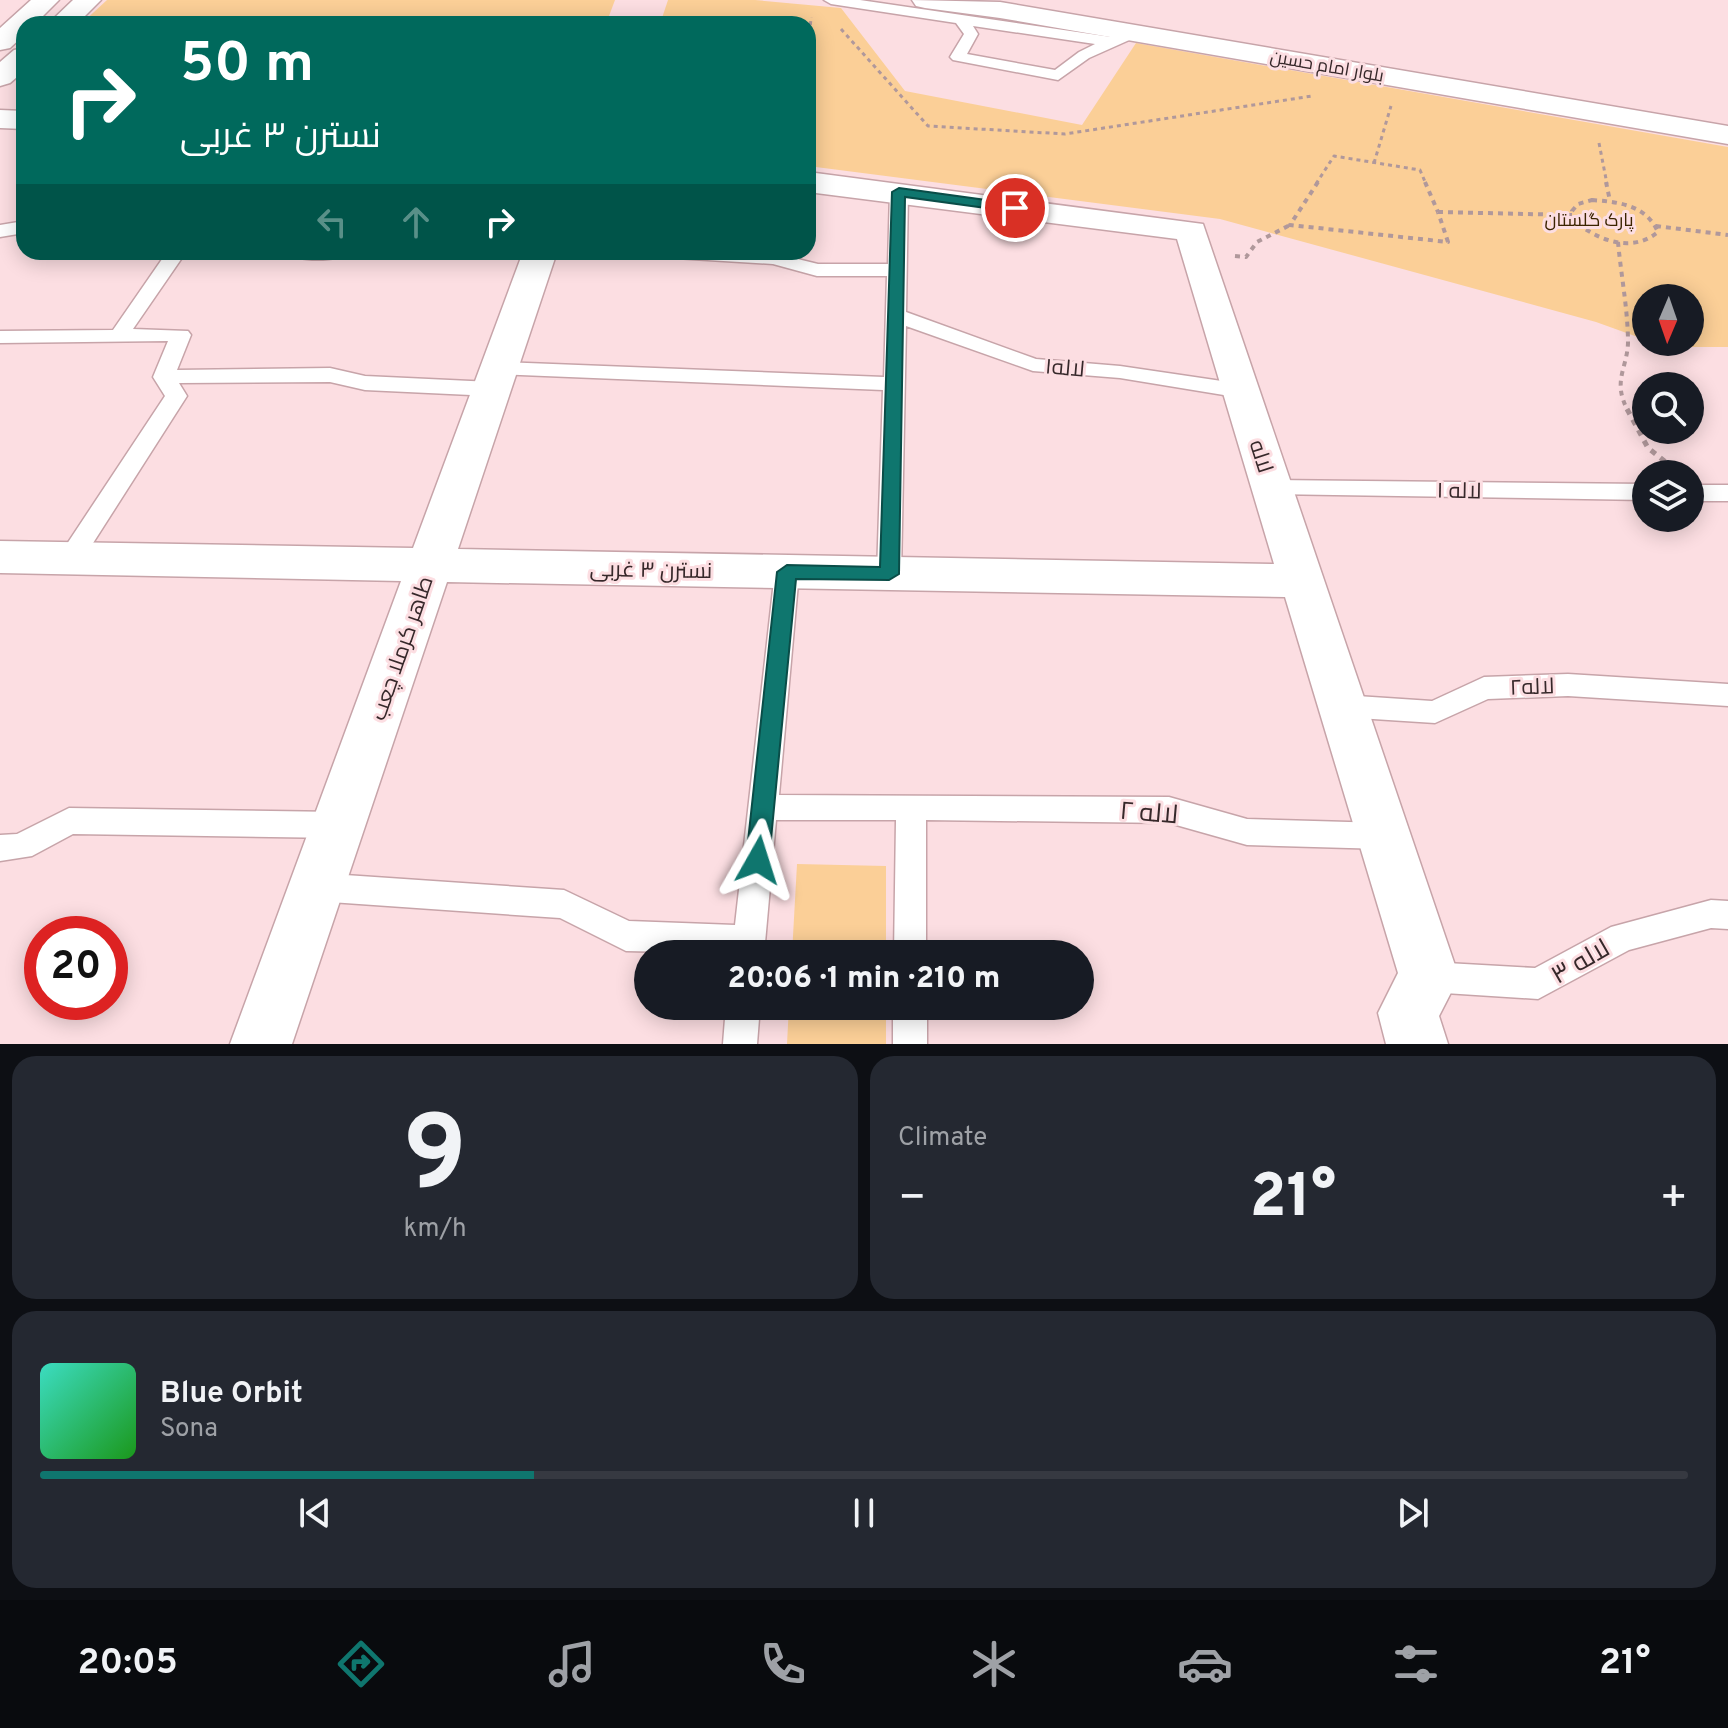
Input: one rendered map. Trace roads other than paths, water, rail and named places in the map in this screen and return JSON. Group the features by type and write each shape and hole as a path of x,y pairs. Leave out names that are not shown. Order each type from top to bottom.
{"street":[{"path":"28,16 46,0"},
{"path":"70,16 88,0"},
{"name":"بلوار امام حسین","path":"925,0 1125,37 1728,135"},
{"name":"بلوار امام حسین","path":"1072,0 1728,109"},
{"path":"0,42 16,27"},
{"path":"0,77 16,63"},
{"name":"لاله","path":"816,183 1191,231 1429,977"},
{"name":"طاهر کرملا چعب","path":"261,1044 537,260"},
{"name":"نسترن ۳ غربی","path":"0,557 1303,581"},
{"path":"1417,1044 1408,1013 1429,977"}],"lane":[{"path":"831,0 1125,37"},
{"path":"960,18 971,34 1084,55"},
{"path":"971,34 958,57 1058,75 1084,55 1125,37"},
{"path":"889,574 899,192"},
{"path":"120,334 171,260"},
{"path":"781,260 817,270 897,270"},
{"name":"لاله۱","path":"895,315 1033,365 1120,372 1242,391"},
{"path":"0,337 181,335 164,377"},
{"path":"164,377 330,375 365,383 496,379 894,384"},
{"path":"70,559 176,396 164,377"},
{"name":"لاله ۱","path":"1273,488 1632,492"},
{"path":"1704,493 1728,493"},
{"path":"750,940 787,572"},
{"name":"لاله۲","path":"1342,706 1435,712 1484,688 1568,685 1728,695"},
{"path":"910,940 911,807"},
{"name":"لاله ۲","path":"763,808 1169,810 1247,832 1384,836"},
{"path":"0,848 21,847 69,821 338,825"},
{"path":"316,887 564,904 626,936 671,940"},
{"name":"لاله ۳","path":"1429,977 1538,984 1622,937 1711,914 1728,915"},
{"path":"740,1044 742,1020"},
{"path":"910,1020 910,1044"}],"park label":[{"name":"پارک گلستان","path":"1589,220"}]}
